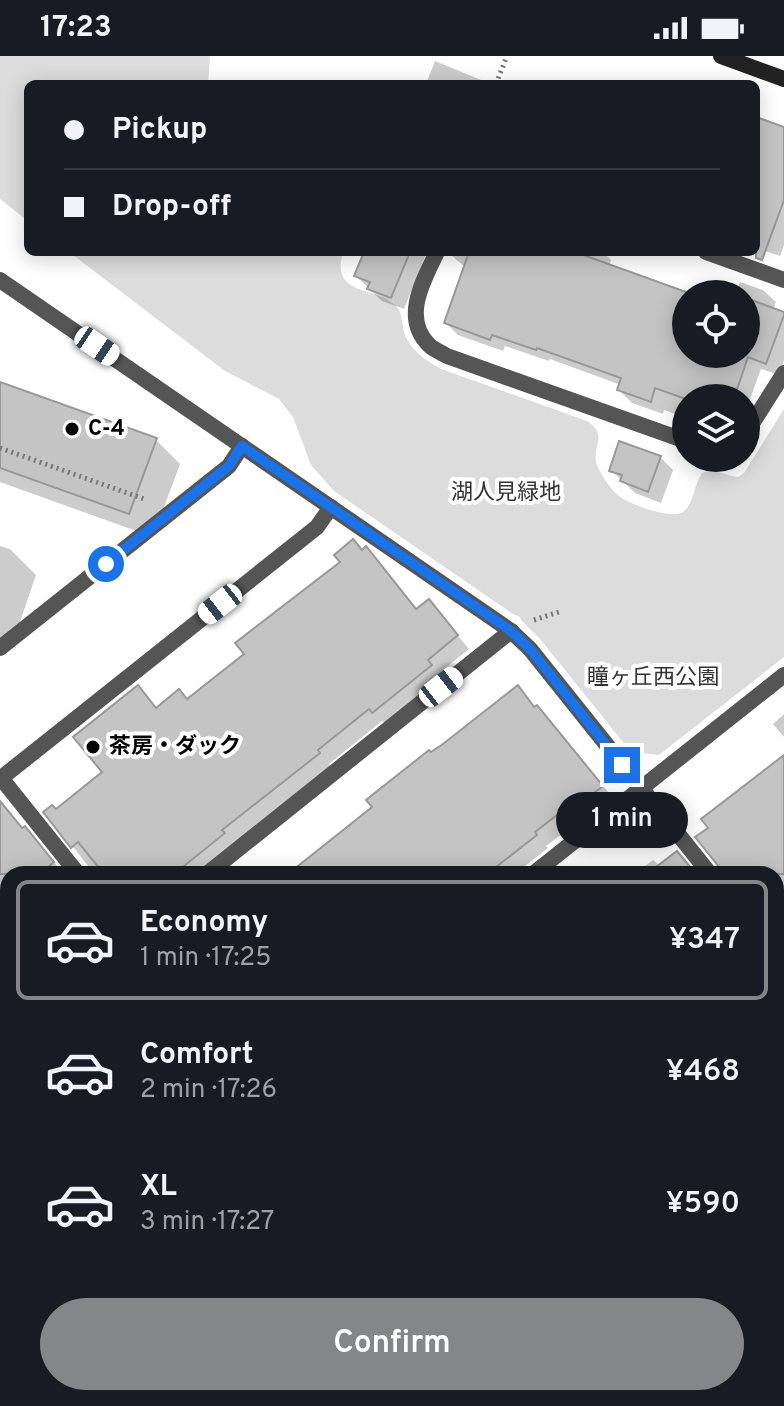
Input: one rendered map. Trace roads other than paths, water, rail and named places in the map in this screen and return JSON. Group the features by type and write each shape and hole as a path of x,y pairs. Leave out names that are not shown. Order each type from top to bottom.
{"street":[{"path":"721,56 784,79"},
{"path":"435,256 419,289 415,309 418,329 429,345 447,356 672,436"},
{"path":"717,256 784,280"},
{"path":"0,280 511,631 530,649 704,866"},
{"path":"760,411 784,373"},
{"path":"0,648 229,466 242,446"},
{"path":"71,866 0,779 317,527 331,507"},
{"path":"217,866 511,631"},
{"path":"543,866 784,675"}],"place":[{"name":"C-4","path":"72,429"},
{"name":"茶房・ダック","path":"93,747"}],"park label":[{"name":"湖人見緑地","path":"506,493"},
{"name":"瞳ヶ丘西公園","path":"653,678"}]}
